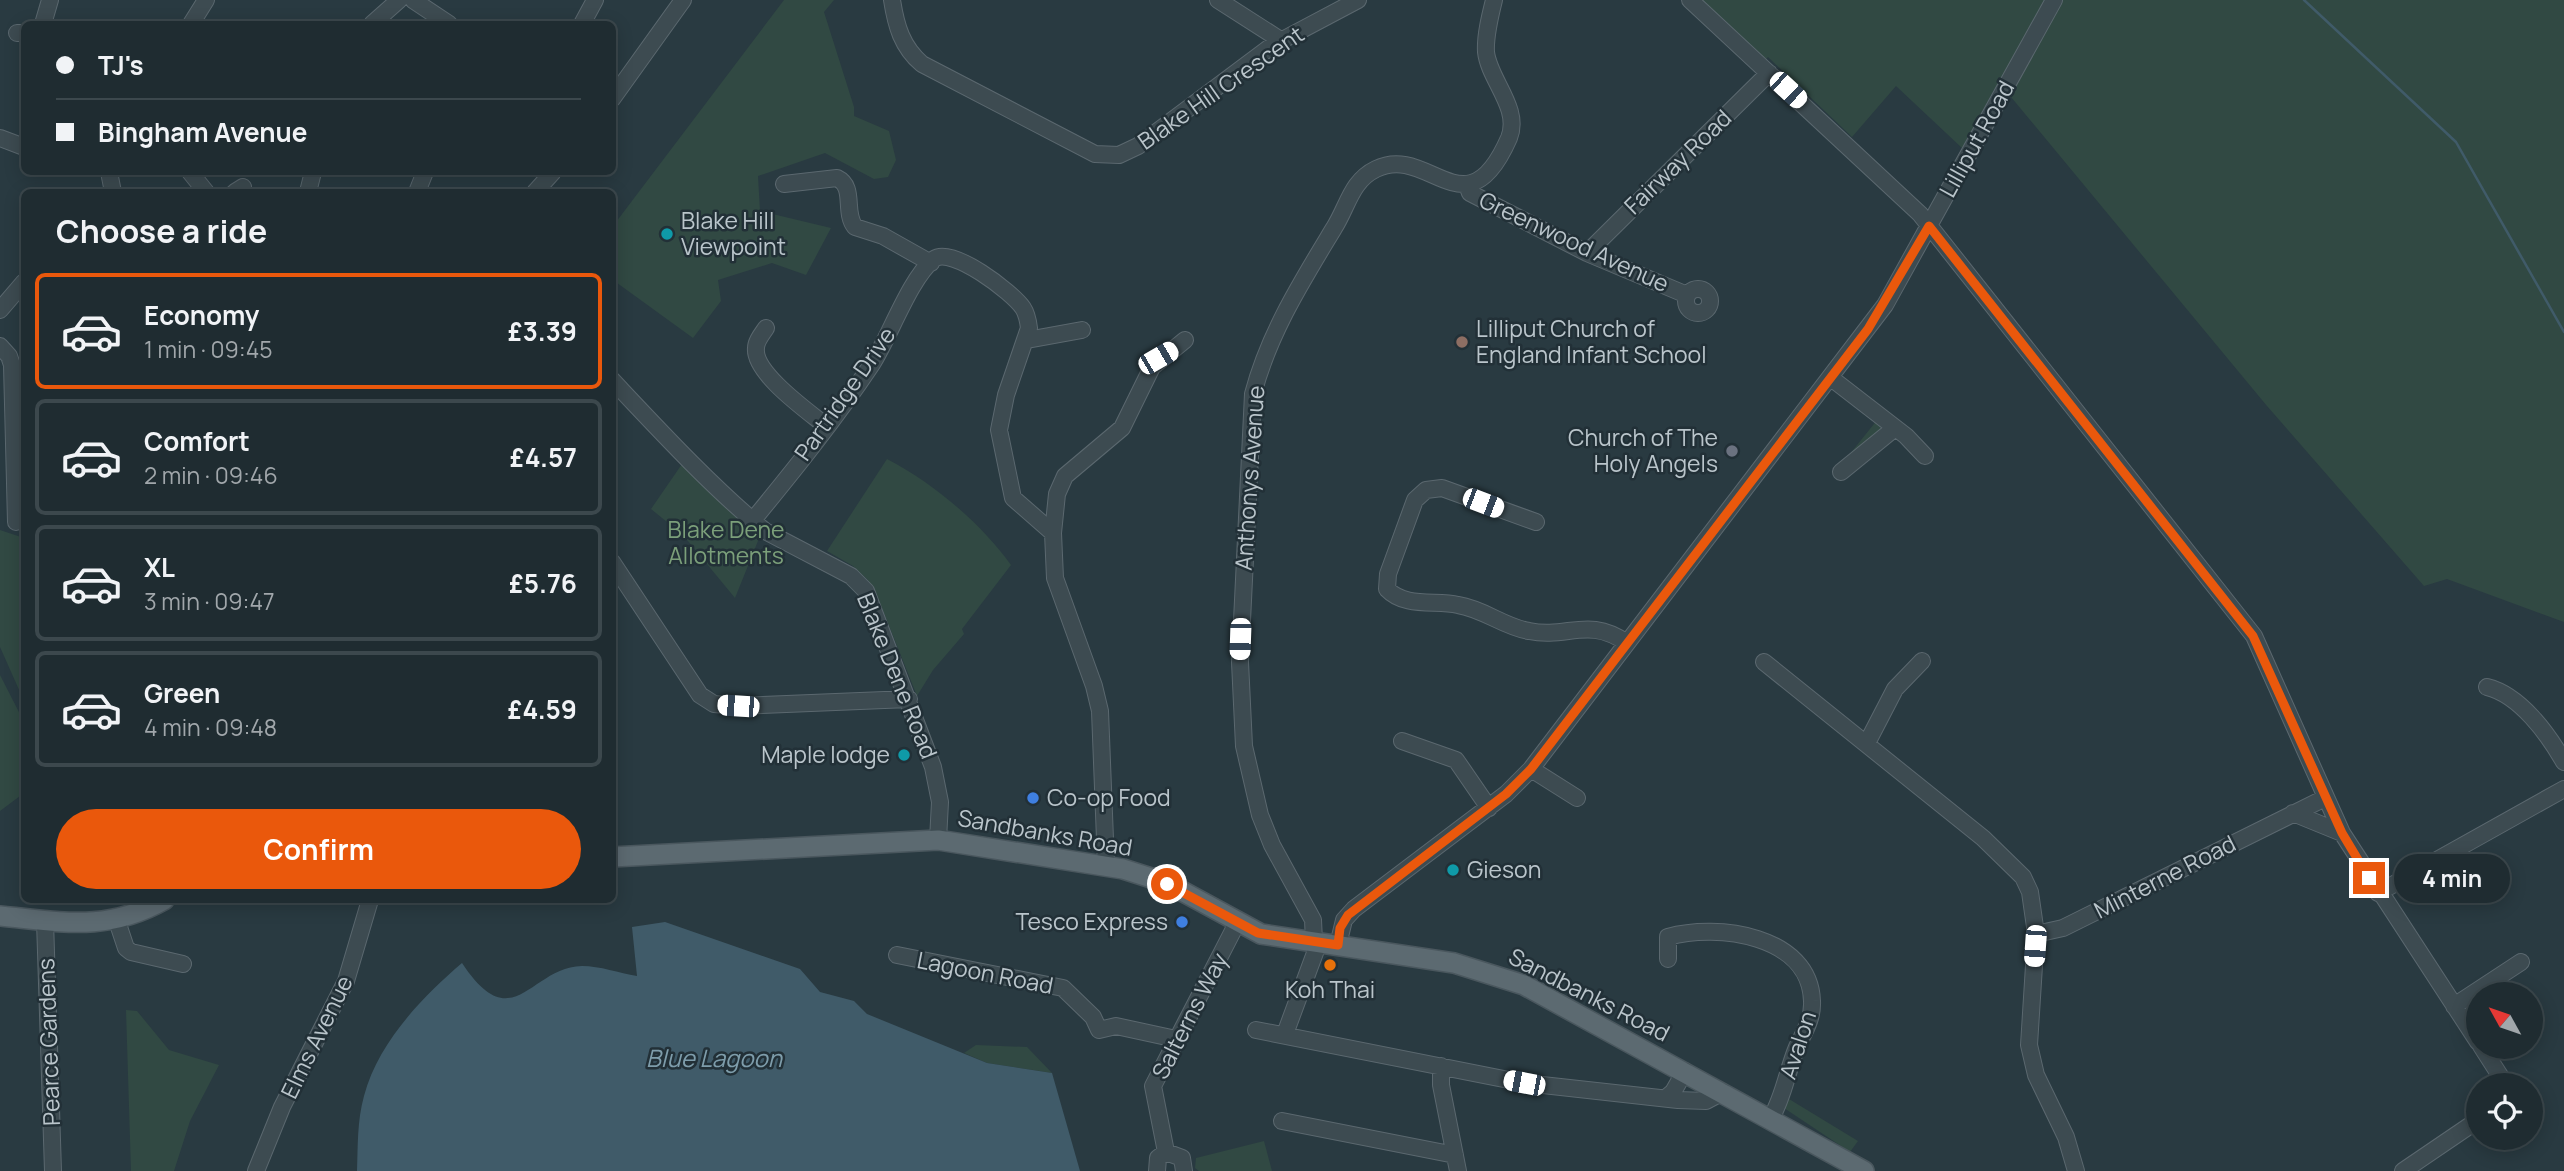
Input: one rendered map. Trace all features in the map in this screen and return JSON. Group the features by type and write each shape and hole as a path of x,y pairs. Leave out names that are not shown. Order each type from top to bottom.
{"main road":[{"name":"Sandbanks Road","path":"616,856 939,840 1106,865 1167,884 1237,923 1270,936 1454,963 1496,974 1554,1000 1864,1171"},
{"path":"0,916 45,921 117,921 157,903"}],"street":[{"path":"44,21 50,0"},
{"path":"193,21 206,0"},
{"path":"375,21 399,0"},
{"path":"413,0 444,21"},
{"path":"584,21 595,0"},
{"path":"616,93 683,0"},
{"name":"Blake Hill Crescent","path":"892,0 897,29 910,54 922,64 1096,154 1119,155 1138,146 1282,41 1358,0"},
{"path":"1218,0 1282,41"},
{"path":"1466,185 1487,171 1510,136 1507,103 1486,53 1494,0"},
{"path":"1690,0 1920,214 2253,636 2342,833 2378,893 2466,1024"},
{"name":"Lilliput Road","path":"1285,1034 1324,943 1354,909 1489,808 1531,769 1831,378 1885,304 2054,0"},
{"name":"Fairway Road","path":"1587,253 1769,73"},
{"path":"0,138 21,146"},
{"name":"Anthonys Avenue","path":"1324,943 1272,845 1251,784 1242,734 1241,616 1253,394 1261,366 1288,304 1359,182 1379,167 1395,165 1421,170 1452,184 1466,185"},
{"path":"192,175 204,189"},
{"path":"538,189 549,175"},
{"path":"784,184 837,178 848,188 851,222 862,232 883,236 931,262 945,256 1000,285 1014,297 1027,317 1027,340 1006,395 999,430 1013,498 1053,533"},
{"name":"Greenwood Avenue","path":"1466,185 1470,194 1587,253 1687,295"},
{"name":"Partridge Drive","path":"753,520 873,362 931,262"},
{"path":"0,310 21,286"},
{"path":"766,328 756,344 757,358 788,397 827,426"},
{"path":"1027,340 1082,330"},
{"path":"1106,865 1100,712 1094,686 1055,578 1053,533 1057,494 1066,475 1122,428 1158,358 1185,340"},
{"path":"0,346 18,364 19,457 16,522"},
{"path":"1831,378 1895,428 1924,456"},
{"name":"Blake Dene Road","path":"616,384 716,488 765,531 851,576 859,583 870,599 939,784 939,840"},
{"path":"1841,472 1895,428"},
{"path":"1536,522 1442,488 1426,490 1415,499 1388,574 1387,589 1407,601 1467,607 1530,632 1596,628 1607,631 1626,643"},
{"path":"616,568 700,695 708,702 738,706 909,699"},
{"path":"1867,743 1895,689 1922,661"},
{"path":"1764,662 2012,863 2030,892 2036,934 2029,1045 2036,1074 2066,1138 2076,1171"},
{"path":"2487,687 2500,690 2524,711 2564,762"},
{"path":"1402,741 1456,760 1489,808"},
{"path":"1531,769 1577,798"},
{"path":"2378,893 2492,827 2562,795"},
{"name":"Minterne Road","path":"2036,934 2063,928 2325,798"},
{"path":"2293,813 2342,833"},
{"name":"Elms Avenue","path":"256,1171 287,1098 346,981 369,903"},
{"name":"Pearce Gardens","path":"45,921 53,1167"},
{"path":"117,921 126,948 131,952 183,964"},
{"name":"Salterns Way","path":"1166,1152 1153,1086 1237,923"},
{"name":"Avalon","path":"1668,959 1668,937 1708,931 1729,932 1751,936 1779,950 1795,961 1805,976 1811,993 1812,1012 1771,1118"},
{"name":"Lagoon Road","path":"897,955 1050,984 1074,996 1093,1017 1099,1030 1116,1026 1176,1039"},
{"path":"2454,1006 2521,962"},
{"path":"1256,1030 1524,1083 1706,1101 1723,1091"},
{"path":"1282,1121 1459,1166 1441,1085 1441,1066"},
{"path":"1667,1097 1685,1071"},
{"path":"2403,1171 2466,1128"},
{"path":"1157,1171 1158,1158 1166,1152 1182,1158 1184,1171"}],"green space":[{"path":"784,0 834,0 824,12 854,107 854,116 889,131 896,160 888,177 874,179 825,153 758,176 760,211 831,228 806,275 772,263 718,280 721,301 693,338 616,282 616,222"},
{"path":"1690,0 2564,0 2564,622 2447,579 2424,586 2267,406 2011,97 1994,90 1962,148 1896,86 1852,137 1768,57 1760,65"},
{"path":"1878,419 1882,432 1849,455"},
{"path":"887,459 921,479 955,505 999,549 1011,565 962,629 964,634 933,670 917,696 876,593 867,579 853,566 827,551"},
{"name":"Blake Dene Allotments","path":"682,464 760,536 735,598 683,535 651,509"},
{"path":"0,530 21,537 21,694 0,647"},
{"path":"0,675 21,716 21,795 0,811"},
{"path":"126,1010 137,1011 169,1050 219,1065 190,1121 174,1171 131,1171"},
{"path":"976,1045 1027,1047 1052,1073 987,1063 964,1053"},
{"path":"1789,1099 1858,1141 1850,1152 1784,1108"},
{"path":"1264,1141 1272,1171 1199,1171 1195,1168 1196,1158"}],"water":[{"name":"Blue Lagoon","path":"665,922 800,969 820,992 854,1001 867,1014 987,1063 1052,1073 1080,1171 357,1171 362,1105 380,1058 403,1022 462,963 480,985 495,996 509,998 522,994 564,969 582,966 603,968 637,976 632,927"}],"waterway":[{"path":"2304,0 2456,142 2564,332"}],"place":[{"name":"Blake Hill Viewpoint","path":"667,234"},
{"name":"Lilliput Church of England Infant School","path":"1462,342"},
{"name":"Church of The Holy Angels","path":"1732,451"},
{"name":"Maple lodge","path":"904,755"},
{"name":"Co-op Food","path":"1033,798"},
{"name":"Gieson","path":"1453,870"},
{"name":"Tesco Express","path":"1182,922"},
{"name":"Koh Thai","path":"1330,965"}],"route":[{"path":"1167,884 1258,933 1338,945 1340,928 1354,909 1489,808 1531,769 1868,329 1929,226 1947,245 2118,461 2253,636 2342,833 2369,878"}]}
